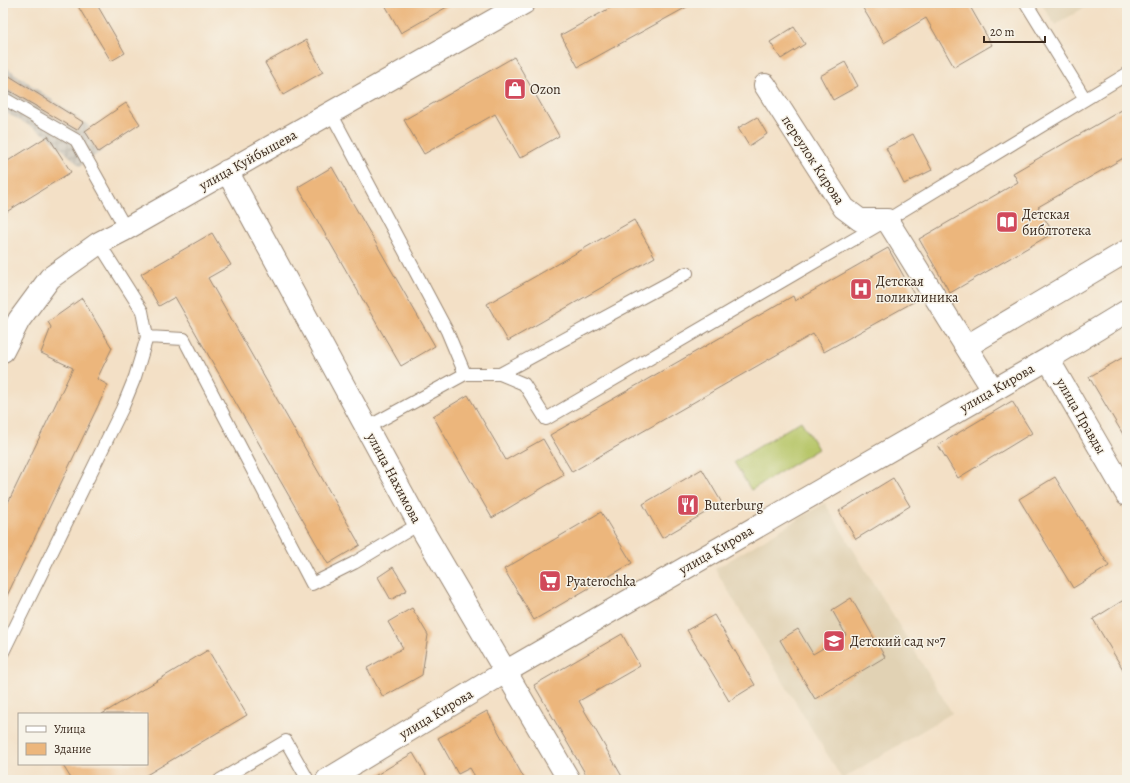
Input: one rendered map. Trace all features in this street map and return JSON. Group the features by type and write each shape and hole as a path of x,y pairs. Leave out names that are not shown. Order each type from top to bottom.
{"street":[{"name":"улица Куйбышева","path":"3,351 19,320 50,278 99,243 524,3"},
{"name":"переулок Кирова","path":"765,86 844,208 860,220 887,220"},
{"name":"улица Нахимова","path":"227,171 368,427 419,524 568,780"},
{"path":"887,220 967,346 993,390"},
{"path":"967,346 1127,251"},
{"name":"улица Кирова","path":"327,780 505,672 1048,359 1127,311"},
{"name":"улица Правды","path":"1048,359 1127,495"}],"lane":[{"path":"1026,3 1085,99"},
{"path":"368,427 465,374 500,374 524,384 546,419 887,220 1127,74"},
{"path":"3,98 76,140 126,229"},
{"path":"331,113 446,331 465,374"},
{"path":"3,652 122,410 135,377 147,337 142,311 99,243"},
{"path":"500,374 687,273"},
{"path":"147,337 184,339 312,584 354,563 419,524"},
{"path":"220,780 286,741 308,780"}],"shaded area":[{"path":"1041,3 1092,3 1055,25"},
{"path":"3,65 88,125 103,150 80,166 48,136 3,111"},
{"name":"Детский сад №7","path":"825,503 952,713 842,779 715,569"}],"green space":[{"path":"801,421 818,449 751,490 734,462"}],"building":[{"path":"76,3 96,3 125,53 111,61"},
{"path":"384,3 454,3 401,33"},
{"path":"619,3 694,3 578,67 561,35"},
{"path":"864,3 968,3 992,45 954,67 926,18 884,43 861,5"},
{"path":"794,27 805,44 781,59 770,42"},
{"path":"306,40 323,72 283,95 265,63"},
{"path":"514,57 559,136 520,158 495,114 424,154 404,120"},
{"path":"845,62 858,86 833,100 820,76"},
{"path":"3,72 83,122 77,130 3,87"},
{"path":"126,103 140,124 98,152 85,131"},
{"path":"1127,107 1127,156 1038,207 1053,233 950,293 919,239 1018,182 1013,173"},
{"path":"757,117 767,134 749,146 738,128"},
{"path":"913,134 932,170 904,184 886,148"},
{"path":"48,136 71,172 3,214 3,164"},
{"path":"332,167 435,346 401,366 298,187"},
{"path":"634,220 655,257 508,341 487,304"},
{"path":"212,233 231,265 208,278 360,545 328,564 175,297 159,306 141,274"},
{"path":"888,248 917,300 824,352 813,334 572,472 550,435 793,296 795,301"},
{"path":"82,298 112,348 97,379 108,385 3,604 3,513 73,368 41,353 51,327 48,322"},
{"path":"1127,355 1127,441 1089,377"},
{"path":"468,395 506,460 543,439 564,475 492,518 433,416"},
{"path":"1012,401 1032,433 958,478 938,445"},
{"path":"702,469 722,503 662,538 643,504"},
{"path":"1055,477 1109,566 1073,588 1019,499"},
{"path":"893,478 910,506 856,539 839,511"},
{"path":"601,512 632,563 534,620 504,569"},
{"path":"393,567 407,590 391,600 378,577"},
{"path":"851,598 885,657 815,699 780,640 798,629 813,654 846,635 832,610"},
{"path":"1127,598 1127,676 1093,619"},
{"path":"412,608 428,635 422,675 383,697 367,668 403,648 388,622"},
{"path":"714,615 755,685 729,701 687,630"},
{"path":"622,634 640,666 579,701 624,780 589,780 534,685"},
{"path":"208,650 247,715 138,780 72,780 63,765 148,765 148,713 104,713"},
{"path":"487,711 525,780 477,780 470,768 458,774 438,738"},
{"path":"413,753 429,780 368,780"}],"place":[{"name":"Ozon","path":"515,89"},
{"name":"Детская библтотека","path":"1007,222"},
{"name":"Детская поликлиника","path":"861,289"},
{"name":"Buterburg","path":"688,505"},
{"name":"Pyaterochka","path":"550,581"},
{"name":"Детский сад №7","path":"834,641"}]}
